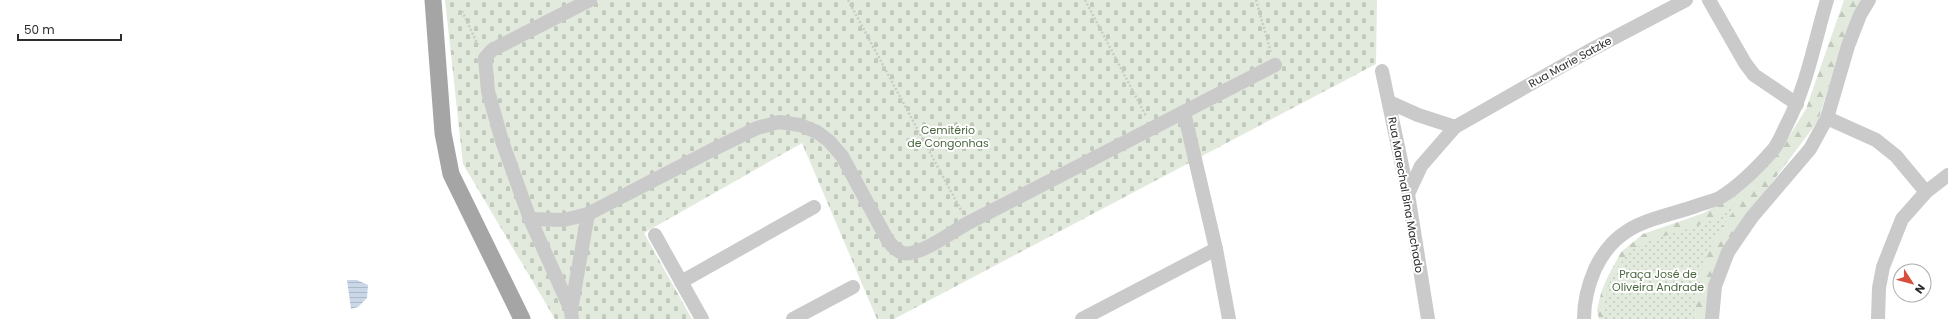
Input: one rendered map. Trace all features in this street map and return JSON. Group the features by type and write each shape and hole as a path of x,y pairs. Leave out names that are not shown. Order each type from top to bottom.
{"main road":[{"path":"432,0 443,133 451,174 522,319"}],"street":[{"path":"572,314 530,219 500,134 488,91 485,58 492,50 590,0"},
{"path":"1709,0 1745,63 1754,75 1798,104"},
{"path":"1584,319 1584,310 1590,282 1600,258 1613,240 1628,230 1654,219 1720,198 1738,185 1774,149 1798,104 1811,62 1827,0"},
{"path":"1712,319 1715,286 1728,252 1752,217 1810,149 1827,118 1848,46 1860,15 1869,0"},
{"name":"Rua Marie Satzke","path":"1408,194 1421,166 1455,127 1587,52 1683,1"},
{"path":"530,219 564,220 588,214 723,144 757,128 779,122 800,125 817,132 829,141 842,156 886,239 902,252 909,254 918,251 968,223 1275,65"},
{"name":"Rua Marechal Bina Machado","path":"1382,71 1408,194 1428,319"},
{"path":"1389,102 1418,115 1455,127"},
{"path":"1184,112 1216,249 1229,319"},
{"path":"1827,118 1882,145 1896,156 1926,192"},
{"path":"1878,319 1879,288 1883,268 1902,219 1926,192 1948,175"},
{"path":"681,282 814,207"},
{"path":"572,314 588,214"},
{"path":"655,235 702,319"},
{"path":"1090,317 1216,249"},
{"path":"793,319 853,287"}],"path":[{"path":"848,0 968,223"},
{"path":"1085,0 1152,128"},
{"path":"1256,0 1275,65"},
{"path":"462,11 472,32"}],"green space":[{"name":"Cemitério de Congonhas","path":"445,0 1377,0 1376,64 894,319 877,319 802,143 644,233 692,319 555,319 463,164"},
{"path":"1844,0 1861,0 1842,44 1818,121 1735,232 1707,319 1599,319 1597,310 1601,293 1621,252 1643,234 1704,213 1742,191 1778,154 1806,109"},
{"name":"Praça José de Oliveira Andrade","path":"1729,207 1734,211 1717,235 1704,262 1696,290 1694,319 1603,319 1605,300 1611,277 1627,254 1643,243 1717,219"}],"water":[{"path":"347,280 357,280 368,285 367,298 358,307 351,309"}]}
